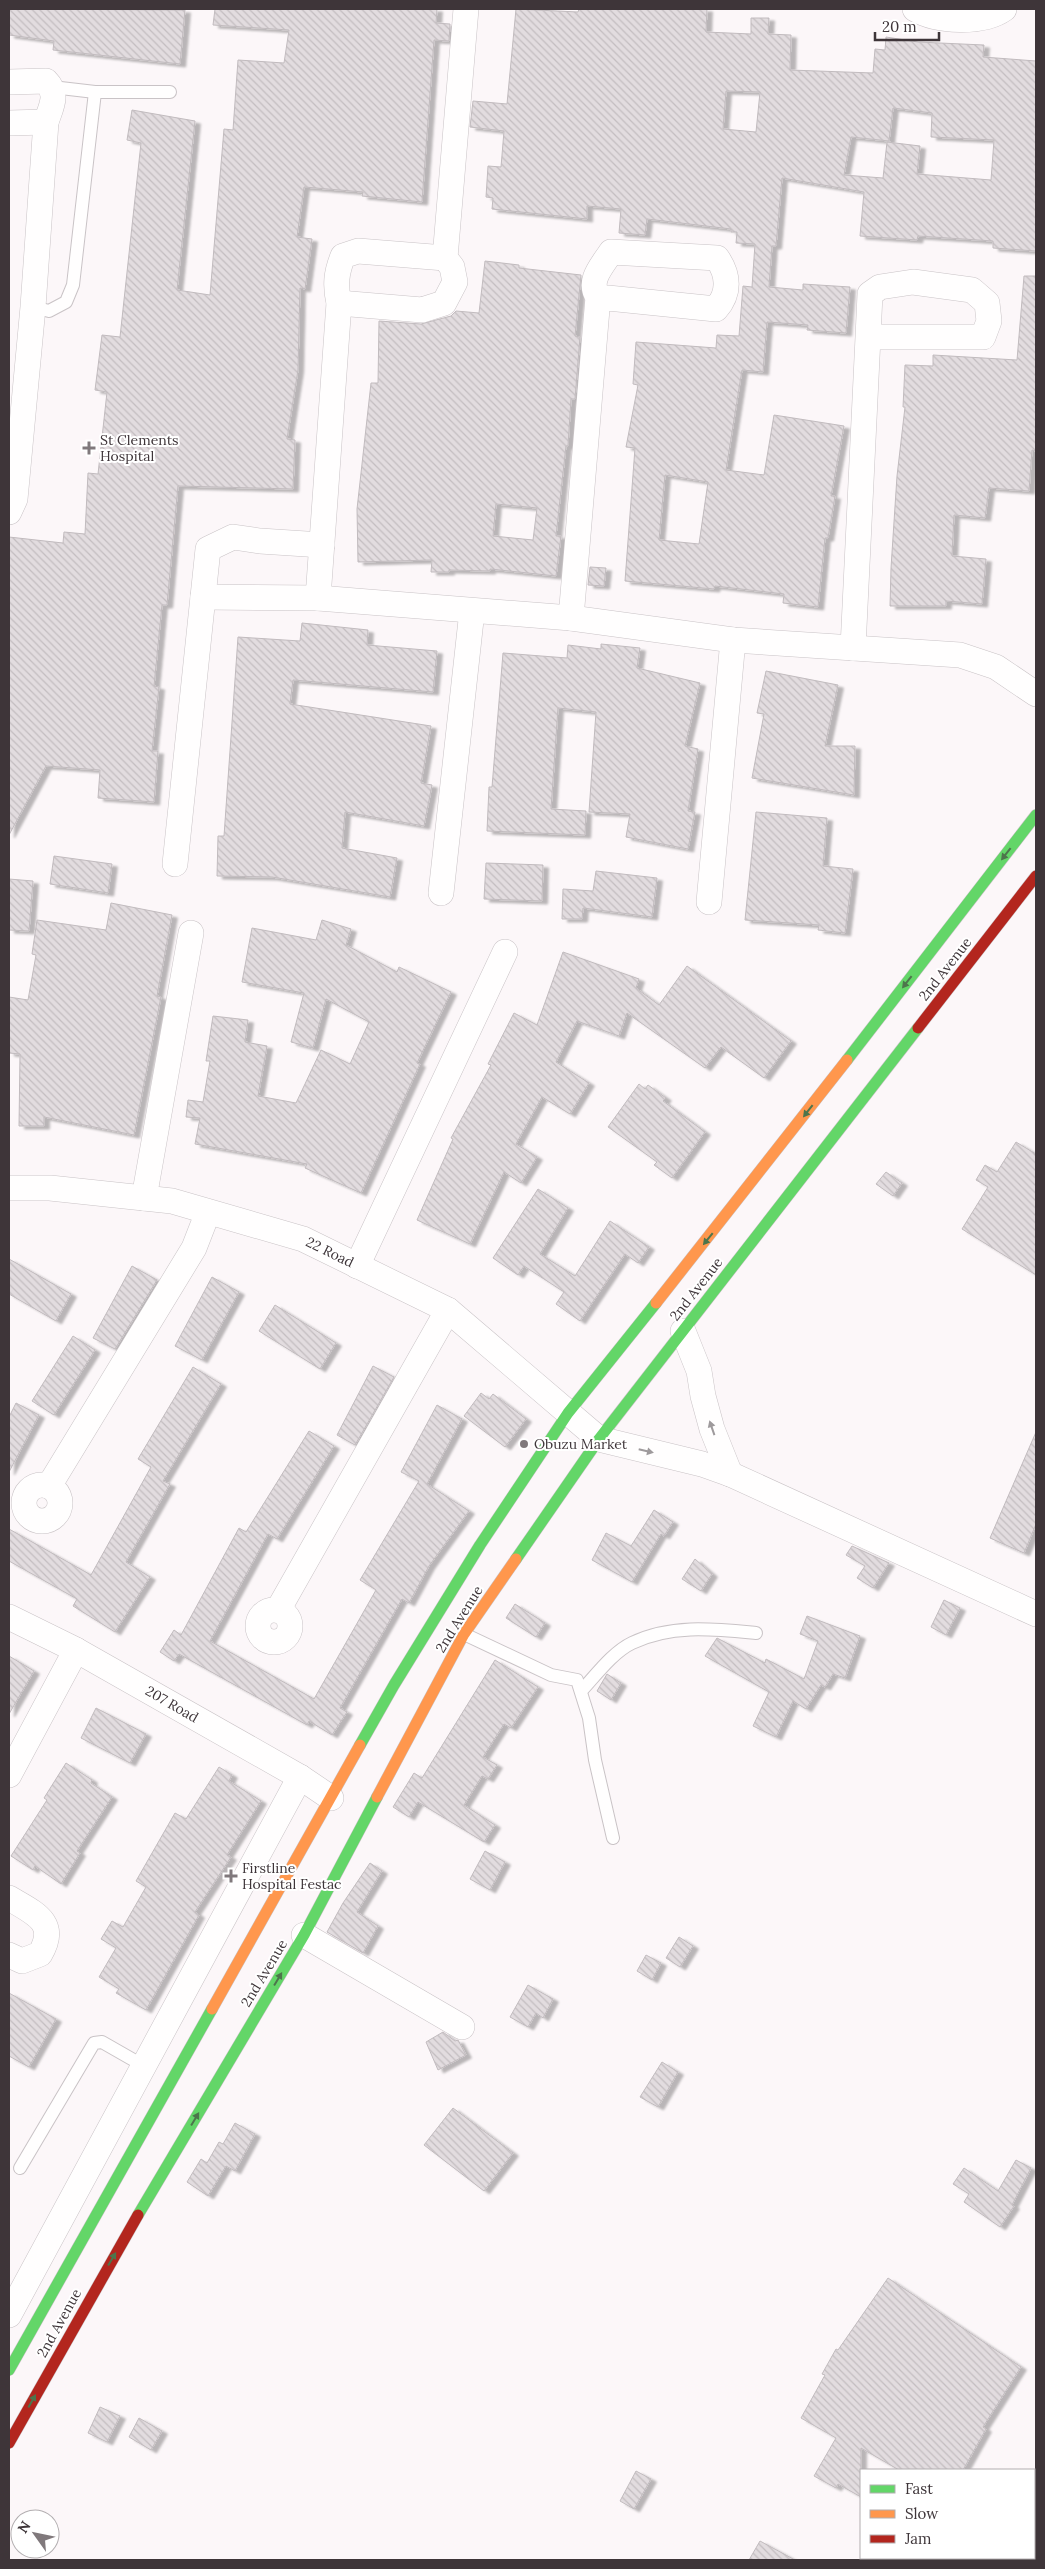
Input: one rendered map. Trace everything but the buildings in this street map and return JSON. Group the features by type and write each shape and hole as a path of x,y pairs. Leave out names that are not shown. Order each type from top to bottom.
{"street":[{"path":"338,303 422,310 444,303 455,282 452,267 445,258 466,9"},
{"path":"916,9 925,14 964,20 1004,9"},
{"path":"9,82 46,81 52,86 54,95 46,122 33,307 15,499 9,512"},
{"path":"9,123 46,122"},
{"path":"318,598 338,303 336,278 343,256 358,251 445,258"},
{"path":"572,618 598,297 594,291 595,276 611,252 717,258 725,269 725,299 716,309 598,297"},
{"path":"852,648 870,294 880,287 913,282 972,290 987,303 989,321 983,337 868,337"},
{"path":"175,864 208,549 233,537 260,541 322,545"},
{"path":"203,597 318,598 572,618 733,640 960,655 996,667 1036,694"},
{"path":"441,893 472,611"},
{"path":"709,902 733,640"},
{"name":"2nd Avenue","path":"9,2370 394,1685 480,1545 568,1413 717,1228 1036,815"},
{"name":"2nd Avenue","path":"9,2443 100,2279 304,1936 464,1634 599,1439 1036,876"},
{"path":"144,1198 191,933"},
{"path":"357,1266 505,952"},
{"name":"22 Road","path":"9,1188 50,1188 172,1201 303,1239 448,1310 599,1439"},
{"path":"49,1486 194,1248 208,1212"},
{"path":"278,1610 448,1310"},
{"path":"683,1331 700,1371 703,1396 712,1429 730,1474"},
{"path":"599,1439 702,1464 730,1474 1036,1614"},
{"name":"207 Road","path":"9,1617 76,1650 300,1777 330,1798"},
{"path":"9,1775 76,1650"},
{"path":"9,2315 300,1777"},
{"path":"9,1898 35,1914 47,1928 48,1941 40,1954 31,1958 22,1961 9,1955"},
{"path":"304,1936 462,2027"}],"lane":[{"path":"52,86 95,92 170,92"},
{"path":"33,307 49,311 66,302 74,285 95,92"},
{"path":"582,1690 630,1643 657,1634 696,1628 756,1633"},
{"path":"464,1634 551,1676 577,1680 582,1690 613,1838"},
{"path":"20,2168 94,2043 102,2042 144,2066"}],"traffic: fast":[{"path":"847,1060 1036,815"},
{"path":"516,1559 599,1439 918,1028"},
{"path":"360,1745 394,1685 480,1545 568,1413 656,1303"},
{"path":"138,2215 304,1935 377,1797"},
{"path":"9,2370 212,2009"}],"traffic: slow":[{"path":"656,1303 847,1060"},
{"path":"377,1797 464,1634 516,1559"},
{"path":"212,2009 360,1745"}],"traffic: jam":[{"path":"918,1028 1036,876"},
{"path":"9,2443 138,2215"}],"place":[{"name":"St Clements Hospital","path":"89,448"},
{"name":"Obuzu Market","path":"524,1444"},
{"name":"Firstline Hospital Festac","path":"231,1876"}]}
